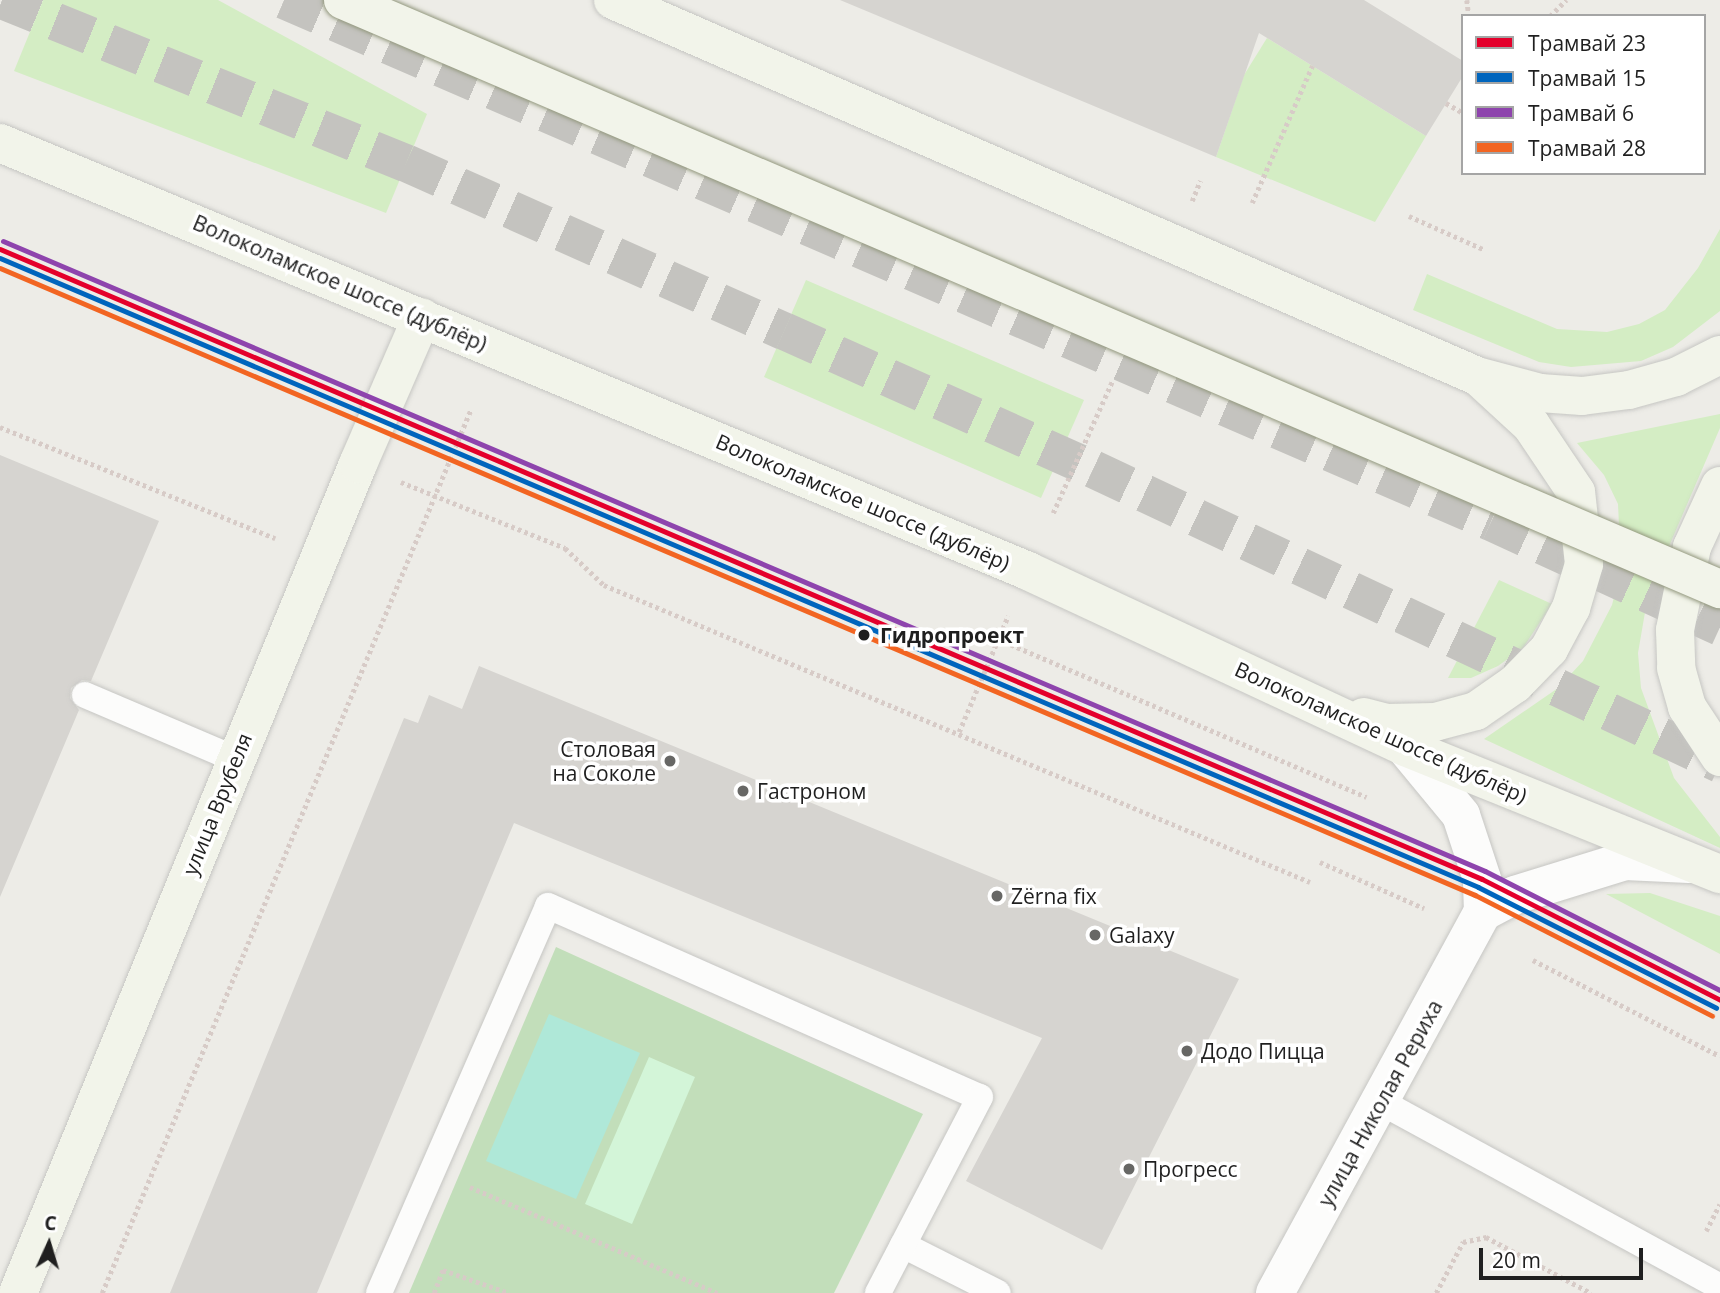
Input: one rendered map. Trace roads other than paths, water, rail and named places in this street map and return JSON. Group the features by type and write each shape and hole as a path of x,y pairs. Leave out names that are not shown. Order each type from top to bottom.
{"main road":[{"path":"343,0 1720,589"},
{"path":"613,0 1175,240 1477,376 1540,393 1582,396 1676,377 1720,355"},
{"name":"Волоколамское шоссе (дублёр)","path":"0,143 1028,571 1405,747 1705,869"},
{"name":"улица Врубеля","path":"18,1293 235,759 422,317"},
{"path":"1317,704 1386,723 1435,722 1476,711 1516,684 1549,649 1571,608 1584,564 1576,492 1531,425 1477,376"},
{"path":"1720,486 1692,547 1675,630 1676,668 1687,707 1720,757"}],"street":[{"path":"1405,747 1461,816 1482,879 1483,912 1515,895 1625,861 1705,869"},
{"name":"улица Николая Рериха","path":"1275,1293 1483,912"}],"lane":[{"path":"85,695 235,759"},
{"path":"379,1293 548,906 980,1097 878,1293"},
{"path":"1381,1102 1720,1287"},
{"path":"902,1245 998,1293"}],"tunnel":[{"path":"2,0 406,163 784,331 1093,469 1720,764"},
{"path":"284,0 1491,522 1720,627"}],"tram line":[{"name":"6","path":"3,241 1485,871 1720,990"},
{"name":"23","path":"0,249 1482,879 1720,1000"},
{"name":"15","path":"0,258 1478,887 1716,1008"},
{"name":"28","path":"0,268 1475,895 1712,1016"}],"place":[{"name":"Гидропроект","path":"864,635"},
{"name":"Столовая на Соколе","path":"670,761"},
{"name":"Гастроном","path":"743,791"},
{"name":"Zёrna fix","path":"997,896"},
{"name":"Galaxy","path":"1095,935"},
{"name":"Додо Пицца","path":"1187,1051"},
{"name":"Прогресс","path":"1129,1169"}]}
